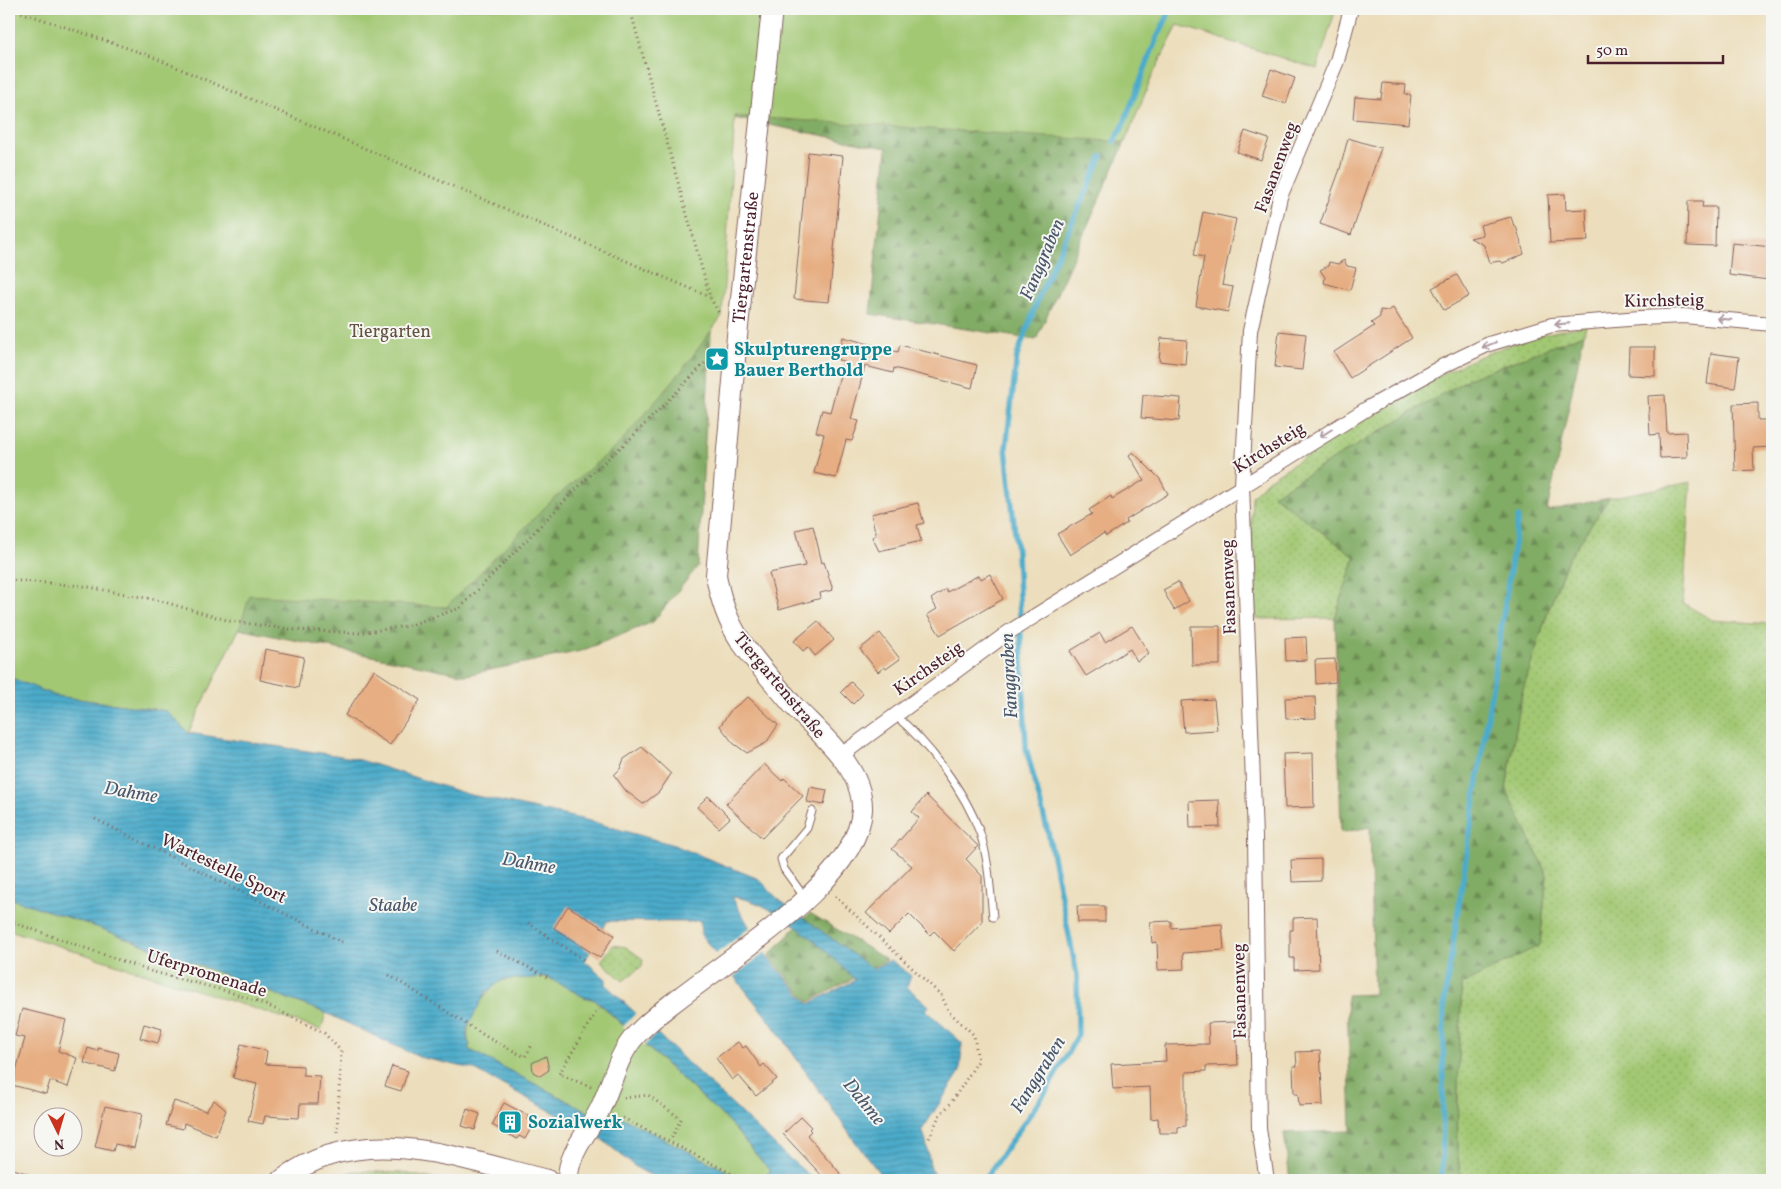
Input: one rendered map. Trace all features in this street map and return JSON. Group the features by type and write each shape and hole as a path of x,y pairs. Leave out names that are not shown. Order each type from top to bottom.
{"street":[{"name":"Tiergartenstraße","path":"568,1180 570,1162 600,1108 625,1051 641,1030 763,936 802,901 844,856 857,833 862,810 859,790 850,770 840,756 791,703 740,640 724,609 716,575 737,336 772,9"},
{"name":"Fasanenweg","path":"1267,1180 1259,1129 1256,837 1242,485 1252,322 1280,197 1337,61 1351,9"},
{"name":"Kirchsteig","path":"840,756 1009,632 1368,408 1443,366 1489,344 1552,325 1589,321 1684,316 1772,324"},
{"path":"282,1180 305,1164 338,1151 386,1146 476,1162 547,1180"},
{"path":"9,1176 23,1180"}],"lane":[{"path":"895,714 920,737 971,813 980,832 987,858 993,917"},
{"path":"802,901 784,869 781,859 807,828 812,810"}],"path":[{"path":"12,9 148,55 710,297"},
{"path":"630,9 710,297 724,321"},
{"path":"9,580 83,586 157,600 230,621 295,630 359,633 407,626 460,608 589,476 632,437 723,344"},
{"name":"Wartestelle Sport","path":"95,819 342,942"},
{"path":"835,896 942,995 949,1012 974,1035 978,1061 951,1103 940,1116 929,1139"},
{"name":"Uferpromenade","path":"9,921 150,971 230,992 271,1007 324,1033 341,1051 337,1132"},
{"path":"528,923 585,961"},
{"path":"498,950 547,977"},
{"path":"389,975 490,1039 525,1057 532,1045"},
{"path":"597,1089 559,1074 598,1009"},
{"path":"617,1096 621,1098 648,1095 680,1119 671,1139"},
{"path":"623,1118 744,1180"}],"green space":[{"name":"Tiergarten","path":"9,9 1178,25 1153,74 1125,142 1036,340 870,314 887,148 723,116 698,566 653,622 581,651 466,675 239,629 188,733 167,711 9,677"},
{"name":"Tiergarten","path":"9,9 1336,9 1317,69 1178,25 1153,74 1125,142 735,116 722,316 683,369 620,443 549,503 446,607 250,595 239,629 188,733 167,711 56,696 9,677"},
{"path":"1586,325 1584,334 1468,379 1274,495 1355,557 1335,618 1255,619 1251,520 1252,496 1268,480 1395,400 1461,365 1531,338"},
{"path":"1584,334 1547,511 1609,498 1567,561 1547,614 1522,693 1506,789 1547,875 1540,945 1461,985 1458,1107 1460,1180 1290,1180 1284,1133 1351,1131 1347,995 1374,994 1370,827 1341,833 1335,618 1355,557 1273,495 1468,379"},
{"path":"1691,482 1683,603 1712,620 1772,624 1772,1180 1460,1180 1458,1107 1461,985 1540,944 1547,875 1506,789 1522,693 1547,614 1567,561 1609,498"},
{"path":"9,898 94,926 326,1013 321,1030 9,930"},
{"path":"810,913 887,960 809,1002 768,956"},
{"path":"613,945 626,947 643,959 642,966 623,981 601,961"},
{"path":"547,977 584,997 595,1000 727,1120 771,1172 761,1180 744,1180 623,1118 610,1121 604,1120 468,1049 470,1045 468,1029 471,1019 482,1000 495,985 510,978"},
{"path":"354,1171 404,1173 440,1180 325,1180"}],"water":[{"name":"Staabe","path":"9,677 56,696 167,711 188,733 354,758 467,794 586,820 674,845 759,879 778,899 873,969 891,960 911,976 907,987 929,1006 926,1010 962,1043 960,1072 922,1130 931,1169 937,1180 885,1180 859,1147 769,1020 701,935 700,920 689,922 607,921 585,961 606,979 606,985 785,1155 815,1180 761,1180 770,1171 727,1120 596,1000 584,997 547,977 502,980 486,992 467,1028 467,1039 470,1045 468,1049 604,1120 610,1121 623,1118 744,1180 659,1180 637,1168 599,1137 473,1069 419,1057 326,1013 94,926 9,898","holes":["732,897 748,900 782,916 799,928 855,980 809,1004 767,957"]}],"pier":[{"path":"752,926 767,951 733,977 716,954"},
{"path":"637,1012 657,1033 644,1046 623,1027"}],"building":[{"path":"1271,69 1295,78 1286,104 1262,96"},
{"path":"1383,83 1406,85 1405,94 1411,95 1408,124 1353,119 1355,97 1381,99"},
{"path":"1245,131 1269,139 1261,160 1237,152"},
{"path":"1348,138 1381,148 1351,235 1320,224 1340,169"},
{"path":"808,152 843,156 829,302 794,299"},
{"path":"1565,194 1566,210 1586,209 1588,241 1550,243 1548,195"},
{"path":"1688,201 1703,201 1702,207 1716,207 1715,246 1687,245"},
{"path":"1203,212 1236,219 1222,285 1233,287 1228,312 1196,306 1204,257 1194,255"},
{"path":"1511,217 1514,226 1516,226 1524,254 1503,263 1499,261 1489,263 1484,245 1470,238 1483,235 1480,225"},
{"path":"1732,243 1772,247 1769,280 1729,275"},
{"path":"1344,260 1347,266 1356,268 1350,290 1324,283 1325,277 1320,270 1328,266 1329,262 1338,264"},
{"path":"1457,275 1469,296 1444,310 1432,288"},
{"path":"1393,308 1412,338 1350,378 1334,352 1374,326 1371,323 1380,317 1380,310 1388,311"},
{"path":"1279,331 1306,334 1302,370 1275,367"},
{"path":"843,337 898,352 900,345 977,365 972,388 894,368 893,373 865,366 851,419 859,421 852,441 846,440 836,478 814,473 824,434 816,432 822,410 830,412 844,361 838,360"},
{"path":"1161,338 1187,340 1185,364 1159,361"},
{"path":"1629,347 1655,347 1655,376 1628,375"},
{"path":"1711,353 1739,357 1735,388 1707,384"},
{"path":"1143,395 1181,398 1179,421 1141,418"},
{"path":"1665,395 1667,433 1686,432 1687,457 1660,458 1659,434 1650,435 1648,396"},
{"path":"1758,403 1758,420 1772,420 1772,447 1753,448 1754,470 1735,471 1733,404"},
{"path":"1133,452 1160,479 1168,494 1126,520 1127,523 1106,536 1104,533 1070,555 1057,534 1092,514 1089,510 1111,496 1112,499 1144,480 1129,455"},
{"path":"918,503 924,523 917,525 921,541 879,551 872,537 876,535 871,514"},
{"path":"813,526 822,563 824,562 833,590 820,593 821,598 779,610 769,573 805,566 796,530"},
{"path":"990,574 1003,599 940,635 927,615 937,609 931,599 946,589 947,592 979,575 981,579"},
{"path":"1178,582 1189,601 1174,610 1163,590"},
{"path":"818,621 834,640 815,656 808,647 803,651 794,641"},
{"path":"1132,626 1149,653 1137,661 1130,649 1086,676 1070,651 1100,633 1105,642"},
{"path":"1191,626 1220,626 1220,665 1192,665"},
{"path":"880,633 900,659 878,672 860,649"},
{"path":"1306,637 1307,660 1286,661 1285,638"},
{"path":"265,649 304,657 298,688 260,680"},
{"path":"1335,659 1336,682 1316,684 1315,660"},
{"path":"374,670 420,700 390,745 345,715"},
{"path":"851,682 863,694 853,704 841,692"},
{"path":"748,697 778,725 766,743 747,753 733,743 720,726 731,710"},
{"path":"1315,697 1316,718 1286,719 1285,698"},
{"path":"1214,699 1217,730 1184,732 1181,701"},
{"path":"642,747 671,774 659,792 643,804 626,791 614,775 620,769 624,759"},
{"path":"1313,753 1314,807 1285,808 1283,754"},
{"path":"764,764 782,781 784,778 803,796 762,838 726,804"},
{"path":"810,787 827,790 824,805 807,802"},
{"path":"926,795 978,846 966,859 982,876 982,922 954,951 934,931 930,935 909,914 889,934 866,913 912,866 892,849 919,818 912,812"},
{"path":"708,796 730,818 719,828 697,807"},
{"path":"1219,800 1220,827 1190,828 1189,801"},
{"path":"1321,859 1321,881 1292,882 1291,860"},
{"path":"568,906 614,935 600,958 554,928"},
{"path":"1077,906 1105,906 1105,922 1078,922"},
{"path":"1317,917 1319,969 1294,970 1294,958 1290,958 1290,930 1293,930 1293,918"},
{"path":"1171,921 1171,928 1222,924 1224,950 1183,953 1184,969 1158,970 1157,942 1152,943 1150,922"},
{"path":"22,1009 66,1020 58,1051 77,1058 68,1087 50,1081 46,1094 12,1085 25,1038 15,1036"},
{"path":"1236,1022 1238,1065 1206,1066 1206,1071 1186,1072 1186,1126 1178,1127 1178,1133 1159,1133 1158,1118 1151,1119 1150,1087 1113,1089 1111,1064 1166,1061 1165,1045 1209,1044 1208,1023"},
{"path":"144,1024 162,1029 158,1043 140,1038"},
{"path":"738,1042 743,1048 746,1046 761,1067 764,1064 777,1079 756,1096 738,1075 732,1080 716,1058"},
{"path":"241,1044 267,1051 265,1064 303,1066 303,1075 320,1076 318,1104 300,1104 299,1118 265,1116 263,1124 248,1121 257,1084 233,1078"},
{"path":"88,1048 98,1051 98,1048 119,1053 115,1071 84,1063"},
{"path":"1320,1051 1323,1105 1299,1106 1298,1094 1294,1094 1293,1066 1297,1066 1296,1052"},
{"path":"546,1056 549,1070 540,1076 533,1072 532,1063"},
{"path":"392,1066 408,1071 401,1091 385,1086"},
{"path":"214,1100 226,1110 216,1136 184,1123 183,1129 166,1125 174,1101 206,1111"},
{"name":"Sozialwerk","path":"504,1103 529,1116 528,1120 534,1123 525,1139 519,1136 517,1139 492,1125"},
{"path":"105,1106 142,1114 134,1148 115,1144 113,1151 95,1147"},
{"path":"467,1109 480,1114 475,1130 462,1126"},
{"path":"801,1117 811,1127 809,1129 811,1131 807,1135 846,1180 826,1180 783,1134"}],"waterway":[{"name":"Fanggraben","path":"1114,141 1122,128 1156,40 1171,9"},
{"name":"Fanggraben","path":"984,1180 1045,1093 1078,1035 1077,975 1048,832 1026,748 1017,553 1006,448 1017,356 1038,299 1102,156"},
{"path":"1442,1180 1444,1002 1518,517"}],"place":[{"name":"Skulpturengruppe Bauer Berthold","path":"717,359"},
{"name":"Sozialwerk","path":"510,1122"}],"water label":[{"name":"Dahme","path":"131,791"},
{"name":"Dahme","path":"529,862"},
{"name":"Dahme","path":"865,1101"}]}
